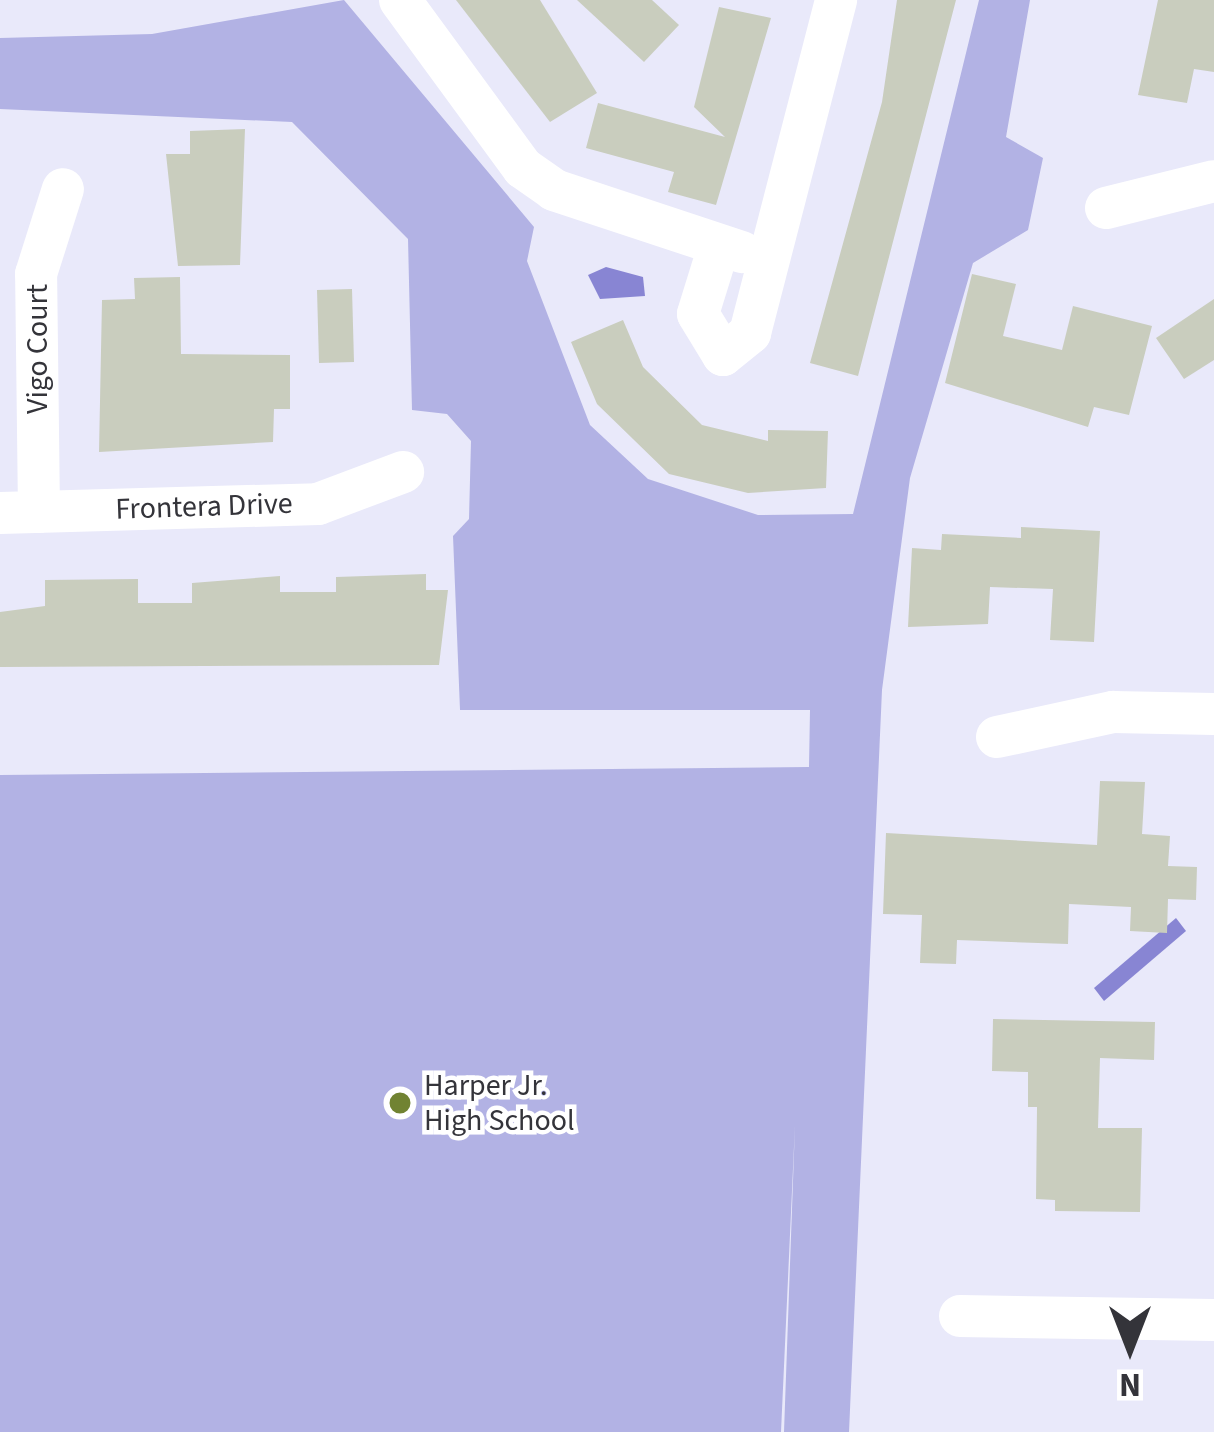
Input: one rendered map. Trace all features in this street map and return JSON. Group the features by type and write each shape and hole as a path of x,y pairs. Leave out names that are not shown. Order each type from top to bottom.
{"street":[{"path":"400,0 523,168 554,190 767,258"},
{"path":"719,246 698,314 723,355 750,333 836,0"},
{"path":"1106,208 1214,181"},
{"name":"Vigo Court","path":"19,513 36,274 63,189"},
{"name":"Frontera Drive","path":"19,513 318,504 403,472"},
{"path":"998,737 1114,712 1214,714"},
{"path":"960,1316 1214,1320"}],"shaded area":[{"name":"Harper Jr. High School","path":"344,0 534,227 527,261 590,425 648,479 758,515 853,514 979,0 1030,0 1006,137 1043,158 1028,230 973,263 910,478 882,690 849,1432 784,1432 795,1125 781,1432 0,1432 0,775 809,767 810,710 460,710 453,536 469,519 471,441 447,414 412,410 408,239 292,122 0,109 0,38 152,34"},
{"path":"606,267 643,277 645,296 600,299 588,275"},
{"path":"1176,918 1186,931 1104,1001 1094,988"}],"building":[{"path":"456,0 540,0 597,93 550,122"},
{"path":"577,0 652,0 679,25 644,62"},
{"path":"897,0 956,0 858,376 810,363 882,102"},
{"path":"1158,0 1214,0 1214,72 1194,69 1187,103 1138,95"},
{"path":"719,7 771,18 716,205 668,192 674,172 586,148 598,103 725,137 694,107"},
{"path":"245,129 240,265 178,266 166,154 190,154 190,131"},
{"path":"972,274 1016,284 1003,336 1062,350 1073,306 1152,326 1129,415 1094,407 1088,427 945,383"},
{"path":"180,277 181,354 290,355 290,409 274,409 273,442 99,452 102,300 135,299 134,278"},
{"path":"352,289 354,362 319,363 317,290"},
{"path":"1214,299 1214,360 1184,379 1156,338"},
{"path":"623,320 643,367 702,425 768,441 768,430 828,431 826,488 748,493 669,474 597,404 571,342"},
{"path":"1021,527 1100,531 1094,642 1050,640 1053,589 990,587 988,624 908,627 912,548 941,550 942,534 1021,538"},
{"path":"426,574 426,590 448,590 439,665 0,667 0,612 45,606 45,580 138,579 138,603 192,603 192,583 280,576 280,592 336,592 336,577"},
{"path":"1100,781 1145,782 1142,834 1170,836 1168,866 1197,867 1196,900 1168,899 1167,933 1130,931 1131,907 1069,904 1068,944 957,940 956,964 920,963 922,915 883,914 886,833 1097,845"},
{"path":"993,1019 1155,1022 1154,1060 1100,1058 1098,1128 1142,1128 1140,1212 1055,1211 1055,1200 1036,1199 1037,1107 1028,1107 1028,1072 992,1071"}],"place":[{"name":"Harper Jr. High School","path":"400,1103"}]}
